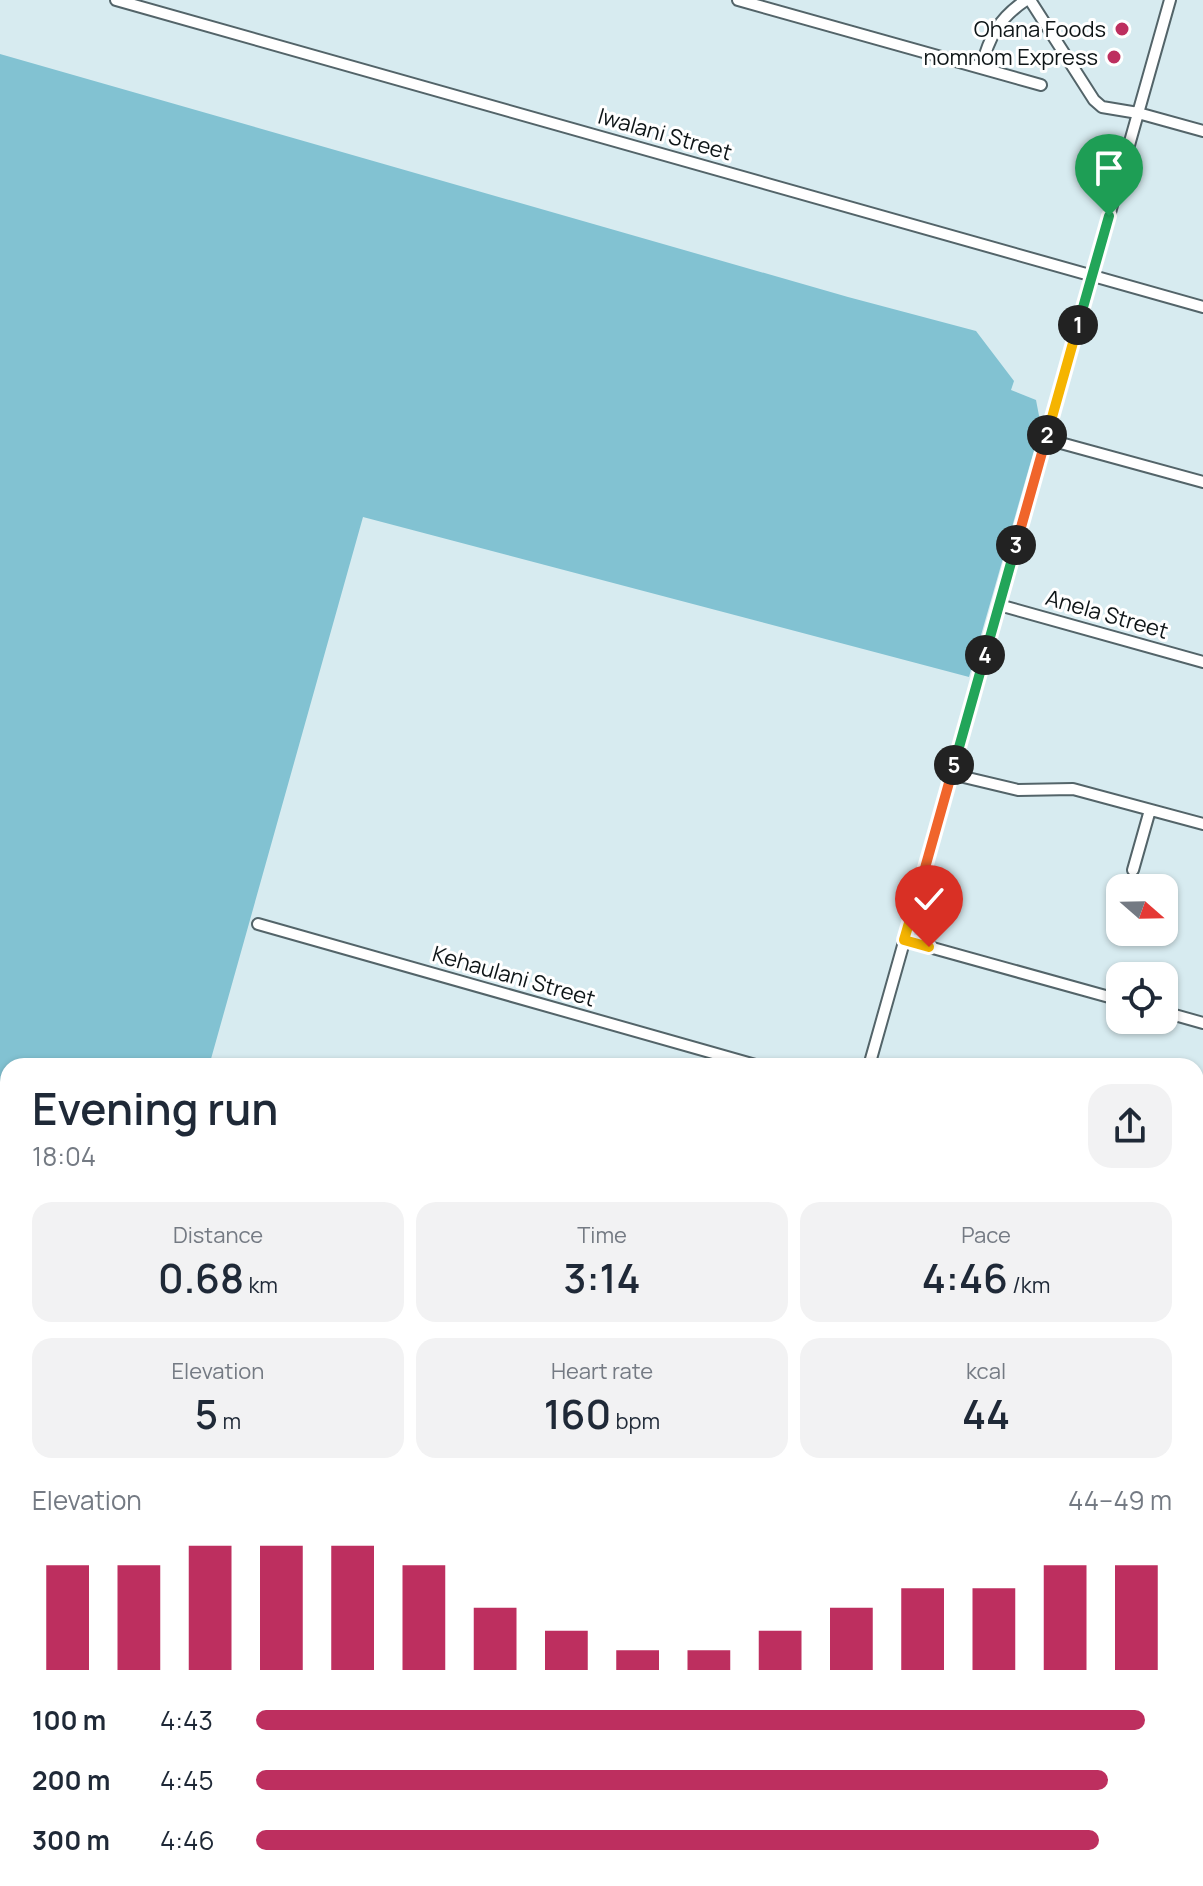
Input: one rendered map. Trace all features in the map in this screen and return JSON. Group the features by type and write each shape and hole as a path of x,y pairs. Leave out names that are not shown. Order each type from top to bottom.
{"street":[{"name":"Iwalani Street","path":"116,0 1203,307"},
{"path":"738,0 1041,85"},
{"path":"981,68 997,24 1028,0 1094,100 1102,107 1138,113 1203,131"},
{"path":"871,1058 1170,0"},
{"path":"1046,439 1203,482"},
{"name":"Anela Street","path":"999,605 1203,662"},
{"path":"951,774 1018,790 1073,789 1203,824"},
{"path":"1133,870 1150,810"},
{"name":"Kehaulani Street","path":"258,924 731,1058"},
{"path":"904,940 1106,996"},
{"path":"1178,1016 1203,1023"}],"shaded area":[{"path":"0,54 976,331 1014,381 1011,390 1036,400 1041,426 969,677 363,517 211,1058 0,1058"}],"place":[{"name":"Ohana Foods","path":"1122,29"},
{"name":"nomnom Express","path":"1114,57"}],"route":[{"path":"929,947 904,940 1109,216"}]}
